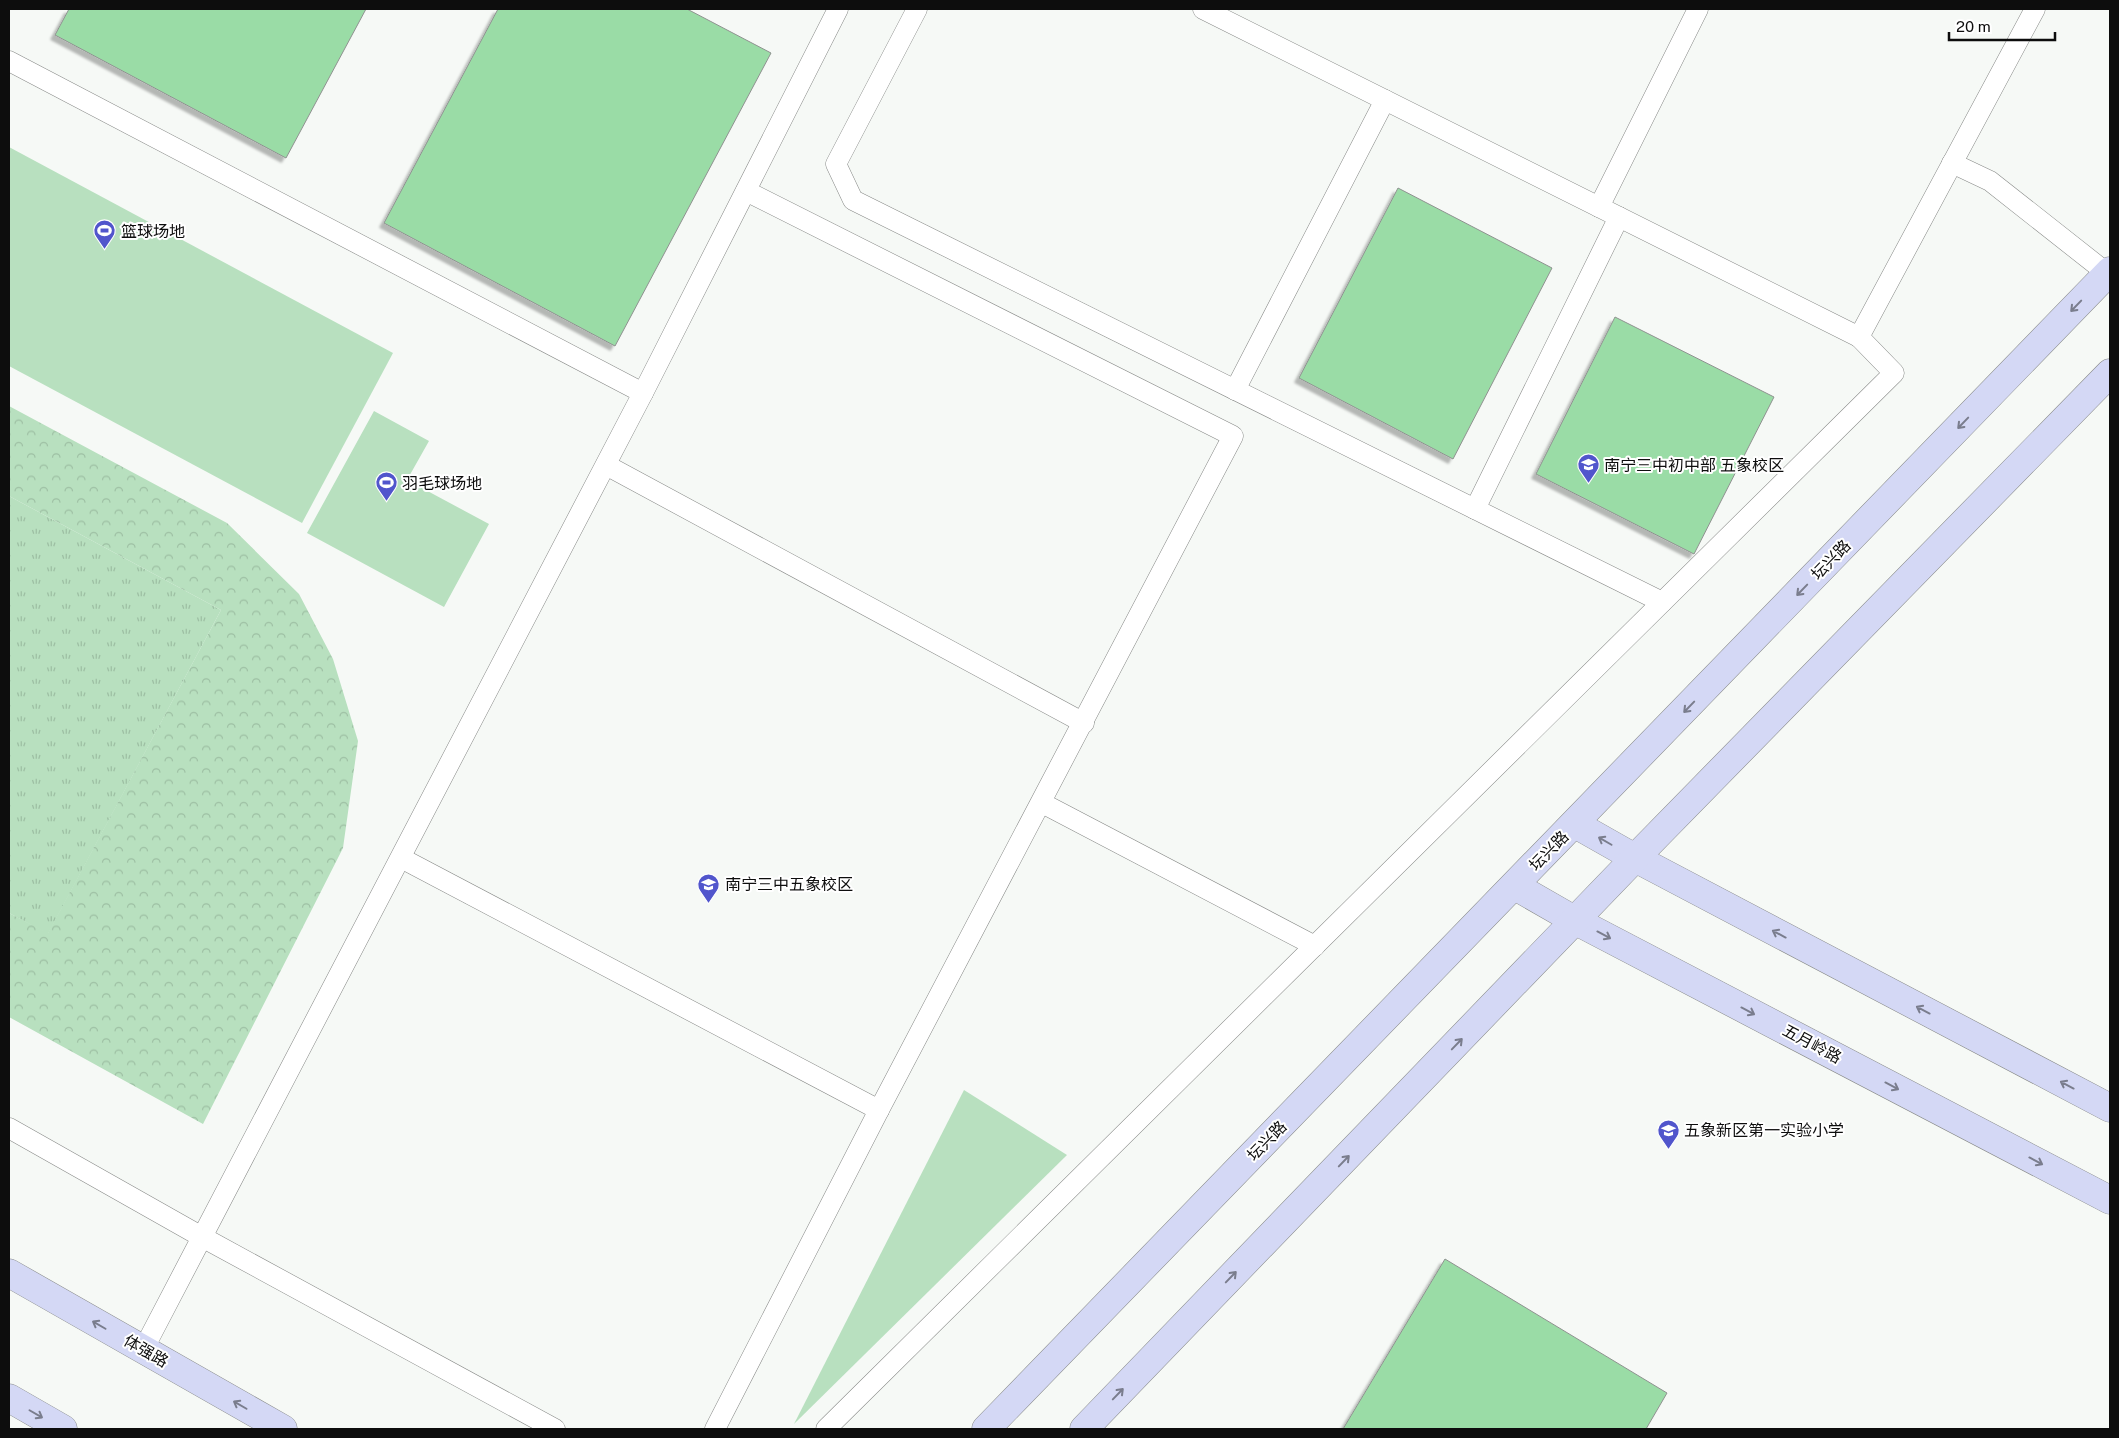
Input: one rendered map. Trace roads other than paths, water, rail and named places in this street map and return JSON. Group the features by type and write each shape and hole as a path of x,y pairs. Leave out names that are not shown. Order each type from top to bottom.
{"street":[{"name":"坛兴路","path":"986,1429 2109,273"},
{"path":"1084,1429 1635,858 2110,373"},
{"path":"1575,824 1635,858 2110,1108"},
{"name":"五月岭路","path":"1515,886 1576,921 2110,1200"},
{"name":"体强路","path":"9,1273 283,1429"},
{"path":"9,1398 63,1429"}],"lane":[{"path":"144,1350 606,465 838,9"},
{"path":"917,9 836,164 853,200 1662,602"},
{"path":"826,1429 1894,372 1859,337 1203,9"},
{"path":"1599,207 1698,9"},
{"path":"1859,337 2035,9"},
{"path":"9,61 643,393"},
{"path":"1235,390 1385,100"},
{"path":"1952,163 1990,181 2109,273"},
{"path":"714,1429 879,1110 1042,803 1233,436 746,191"},
{"path":"1475,509 1619,217"},
{"path":"606,465 1084,723"},
{"path":"1042,803 1315,946"},
{"path":"401,858 879,1110"},
{"path":"9,1128 202,1237 555,1429"}],"place":[{"name":"篮球场地","path":"105,250"},
{"name":"南宁三中初中部 五象校区","path":"1588,484"},
{"name":"羽毛球场地","path":"386,502"},
{"name":"南宁三中五象校区","path":"709,903"},
{"name":"五象新区第一实验小学","path":"1668,1149"}]}
